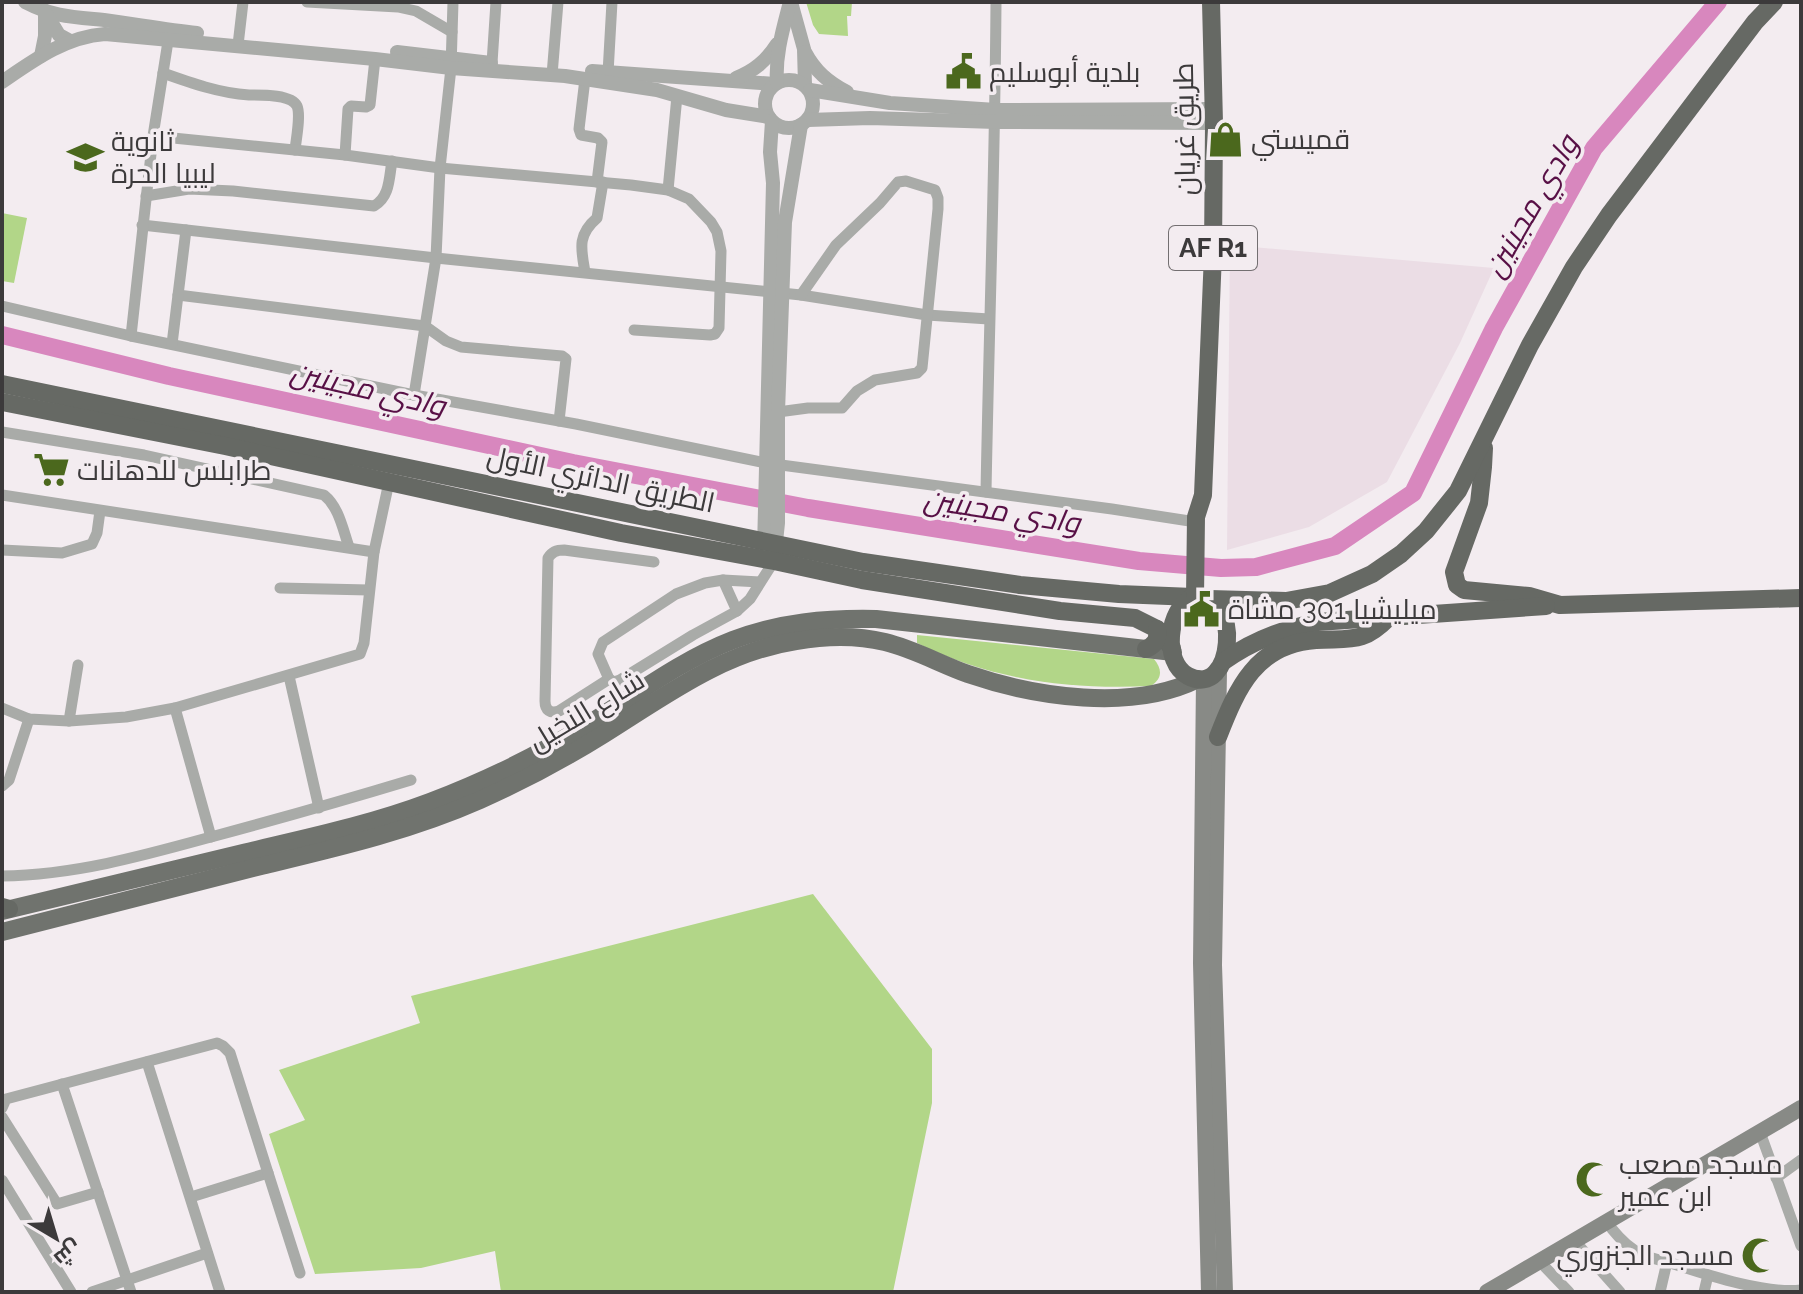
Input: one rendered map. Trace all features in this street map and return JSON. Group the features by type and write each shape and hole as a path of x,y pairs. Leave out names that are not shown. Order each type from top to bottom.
{"highway":[{"name":"طريق غريان","path":"1201,547 1208,516 1203,495 1213,254 1211,2"},
{"name":"الطريق الدائري الأول","path":"2,402 195,440 533,515 768,551 1020,585 1119,594 1201,592 1278,601 1302,599 1344,588 1372,574 1414,543 1443,512 1458,491 1484,441 1543,319 1591,241 1755,22 1774,2"},
{"name":"الطريق الدائري الأول","path":"2,384 768,551 892,585 1060,611 1127,617 1157,629"},
{"path":"1484,441 1479,503 1454,572 1455,581 1464,590 1529,596 1560,605"},
{"name":"طريق غريان","path":"1201,592 1201,547 1196,522 1203,495"},
{"path":"1172,650 1171,632 1175,617 1183,603 1201,592 1220,610 1226,624 1227,642 1211,673"},
{"path":"1157,629 1183,672 1192,678 1211,673 1251,643 1318,622 1560,605 1801,598"},
{"path":"1218,737 1231,703 1258,663 1298,643 1367,636 1389,617"},
{"path":"1146,649 1154,644 1157,629"}],"main road":[{"path":"4,909 343,830 426,804 534,756 715,648 771,628 821,620 876,619 1172,650"},
{"name":"شارع النخيل","path":"2,932 349,845 436,818 561,760 709,669 745,653 779,644 813,638 872,639 989,680 1070,696 1148,695 1179,688 1211,673"},
{"path":"1211,673 1218,737 1215,1011 1225,1292"},
{"path":"1209,1292 1201,932 1211,673"},
{"path":"1499,1290 1612,1229 1762,1136 1801,1108"},
{"path":"1499,1290 1762,1136 1801,1118"}],"street":[{"path":"25,2 64,17 104,21 169,36"},
{"path":"239,42 243,2"},
{"path":"307,2 406,6 452,32"},
{"path":"414,395 436,258 453,2"},
{"path":"492,63 496,2"},
{"path":"552,72 558,2"},
{"path":"608,73 612,2"},
{"path":"776,84 776,65 790,2"},
{"path":"790,2 810,62 823,77 858,98"},
{"path":"986,492 996,2"},
{"path":"45,11 59,35 70,41"},
{"path":"41,56 45,11"},
{"path":"2,82 70,41 105,34 169,36 552,72 776,84"},
{"path":"131,336 153,136 169,36"},
{"path":"729,81 750,73 763,63 781,37"},
{"path":"239,42 375,59 492,63 552,72 657,90 770,119 786,128 804,122 870,118 1213,116"},
{"path":"768,551 723,580 676,594 603,642 598,654 609,679 614,682 620,680 737,611 750,599 768,551 776,292 785,222 804,122 814,106 807,88 804,49"},
{"path":"345,155 348,109 351,106 370,105 375,59"},
{"path":"163,73 233,94 290,99 296,105 298,116 295,150"},
{"path":"585,79 579,129 581,135 598,138 602,142 597,218 587,227 581,248 585,272"},
{"path":"772,468 778,412 773,183 770,119 765,103 769,89 792,79 807,88 858,98 996,116"},
{"path":"668,190 677,96"},
{"path":"742,113 758,127 770,152"},
{"path":"153,136 668,190 689,199 717,232 721,251 719,328 710,335 634,330"},
{"path":"146,196 189,189 374,206 386,195 392,161"},
{"path":"778,412 842,408 857,391 875,380 917,373 922,368 938,198 935,190 906,181 898,182 836,245 801,295"},
{"path":"142,225 776,292 927,315 989,319"},
{"path":"172,344 186,230"},
{"path":"178,295 425,326 461,347 565,357 559,421"},
{"path":"2,306 131,336 414,395 559,421 772,468 986,492 1196,522"},
{"path":"2,432 144,455 324,495 338,515 349,547"},
{"path":"2,708 29,719 69,721 126,717 175,708 360,654 364,643 374,552 389,482"},
{"path":"2,495 374,552"},
{"path":"2,550 62,553 92,544 100,511"},
{"path":"609,679 559,711 554,713 545,707 548,558 557,550 564,550 654,562"},
{"path":"723,580 737,611"},
{"path":"280,588 369,590"},
{"path":"69,721 78,665"},
{"path":"289,676 319,808"},
{"path":"175,708 211,837"},
{"path":"2,786 9,780 29,719"},
{"path":"2,876 55,873 127,860 411,780"},
{"path":"2,1108 6,1099 217,1043 228,1050 300,1273"},
{"path":"147,1062 220,1292"},
{"path":"62,1084 129,1287"},
{"path":"2,1117 54,1202 60,1204 98,1192"},
{"path":"1762,1136 1801,1246"},
{"path":"1776,1178 1801,1160"},
{"path":"191,1197 268,1173"},
{"path":"2,1180 71,1292"},
{"path":"1612,1229 1641,1254 1748,1288 1801,1290"},
{"path":"1580,1247 1620,1292"},
{"path":"92,1292 129,1287 207,1253"},
{"path":"1660,1292 1667,1262"},
{"path":"1545,1267 1569,1292"},
{"path":"1704,1292 1708,1275"}],"shaded area":[{"path":"1230,245 1494,268 1460,343 1387,482 1309,527 1227,550"}],"green space":[{"path":"806,2 852,2 851,16 847,16 848,36 819,34"},
{"path":"2,213 27,218 14,283 2,281"},
{"path":"917,635 1154,659 1160,673 1151,686 1091,686 1031,680 945,656 917,643"},
{"path":"813,894 932,1049 932,1103 893,1292 501,1292 495,1251 421,1268 315,1274 269,1134 305,1120 279,1070 420,1023 411,996"}],"waterway":[{"name":"وادي مجينين","path":"2,335 169,376 573,463 808,508 1139,561 1221,568 1256,567 1335,546 1413,493 1494,328 1594,148 1718,2"}],"place":[{"name":"بلدية أبوسليم","path":"963,72"},
{"name":"قميستي","path":"1225,139"},
{"name":"ثانوية ليبيا الحرة","path":"85,157"},
{"name":"طرابلس للدهانات","path":"51,470"},
{"name":"ميليشيا 301 مشاة","path":"1202,609"},
{"name":"مسجد مصعب ابن عمير","path":"1593,1180"},
{"name":"مسجد الجنزوري","path":"1760,1255"}]}
